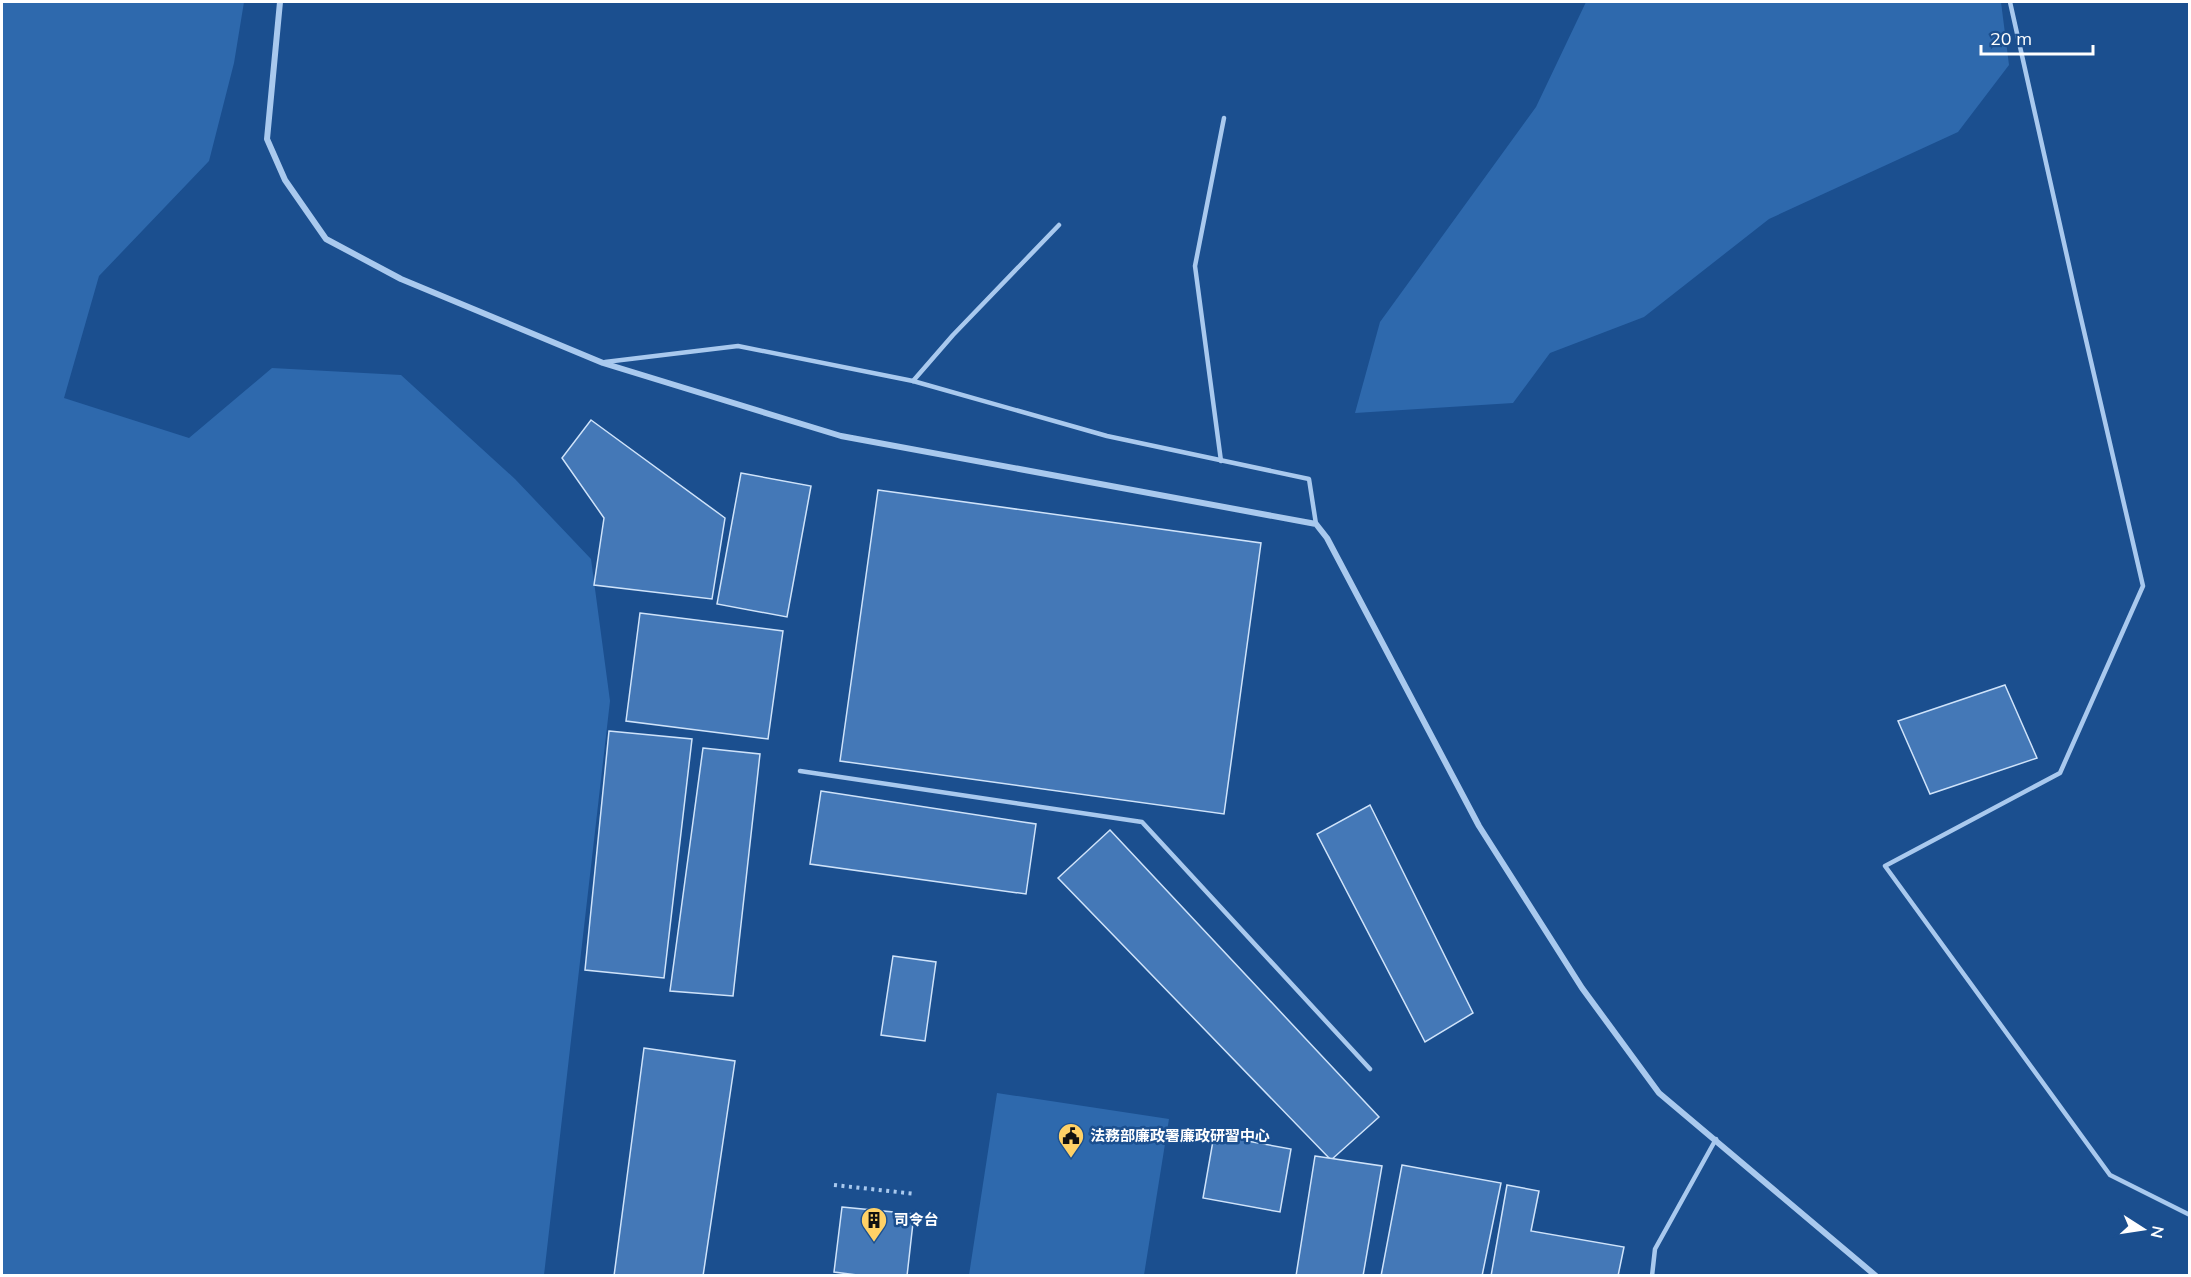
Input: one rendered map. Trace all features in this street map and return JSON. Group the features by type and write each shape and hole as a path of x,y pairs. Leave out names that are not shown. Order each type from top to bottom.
{"street":[{"path":"280,2 267,139 285,180 326,238 401,279 603,363 841,436 1316,524 1327,538 1479,826 1582,988 1659,1093 1876,1275"}],"lane":[{"path":"2010,2 2143,586 2060,773 1886,866 2110,1175 2190,1215"},
{"path":"1221,461 1195,266 1224,118"},
{"path":"913,381 953,335 1059,225"},
{"path":"603,363 738,346 913,381 1107,436 1309,479 1316,524"},
{"path":"800,771 1142,822 1370,1069"},
{"path":"1652,1275 1655,1249 1716,1139"}],"path":[{"path":"834,1185 916,1194"}],"shaded area":[{"path":"2,2 244,2 234,63 209,161 99,276 64,398 189,438 272,368 401,375 515,479 591,559 610,701 544,1275 2,1276"},
{"path":"1586,2 2001,2 2009,65 1958,132 1769,219 1644,317 1550,353 1513,403 1355,413 1380,322 1536,107"},
{"path":"997,1093 1169,1119 1144,1275 969,1275"}],"building":[{"path":"591,420 725,518 712,599 594,585 604,518 562,458"},
{"path":"741,473 811,486 787,617 717,604"},
{"path":"878,490 1261,543 1224,814 840,761"},
{"path":"640,613 783,631 768,739 626,721"},
{"path":"2005,685 2037,758 1930,794 1898,721"},
{"path":"609,731 692,739 664,978 585,970"},
{"path":"703,748 760,754 733,996 670,991"},
{"path":"821,791 1036,824 1026,894 810,864"},
{"path":"1370,805 1473,1013 1425,1042 1317,834"},
{"path":"1110,830 1379,1117 1331,1160 1058,878"},
{"path":"893,956 936,962 925,1041 881,1035"},
{"path":"644,1048 735,1061 703,1276 614,1276"},
{"path":"1214,1135 1291,1149 1280,1212 1203,1198"},
{"path":"1315,1156 1382,1166 1363,1276 1296,1276"},
{"path":"1402,1165 1501,1183 1482,1276 1381,1276"},
{"path":"1507,1185 1539,1191 1531,1231 1624,1247 1618,1276 1491,1276"},
{"name":"司令台","path":"842,1207 914,1214 907,1276 865,1276 834,1272"}],"place":[{"name":"法務部廉政署廉政研習中心","path":"1071,1159"},
{"name":"司令台","path":"874,1243"}]}
